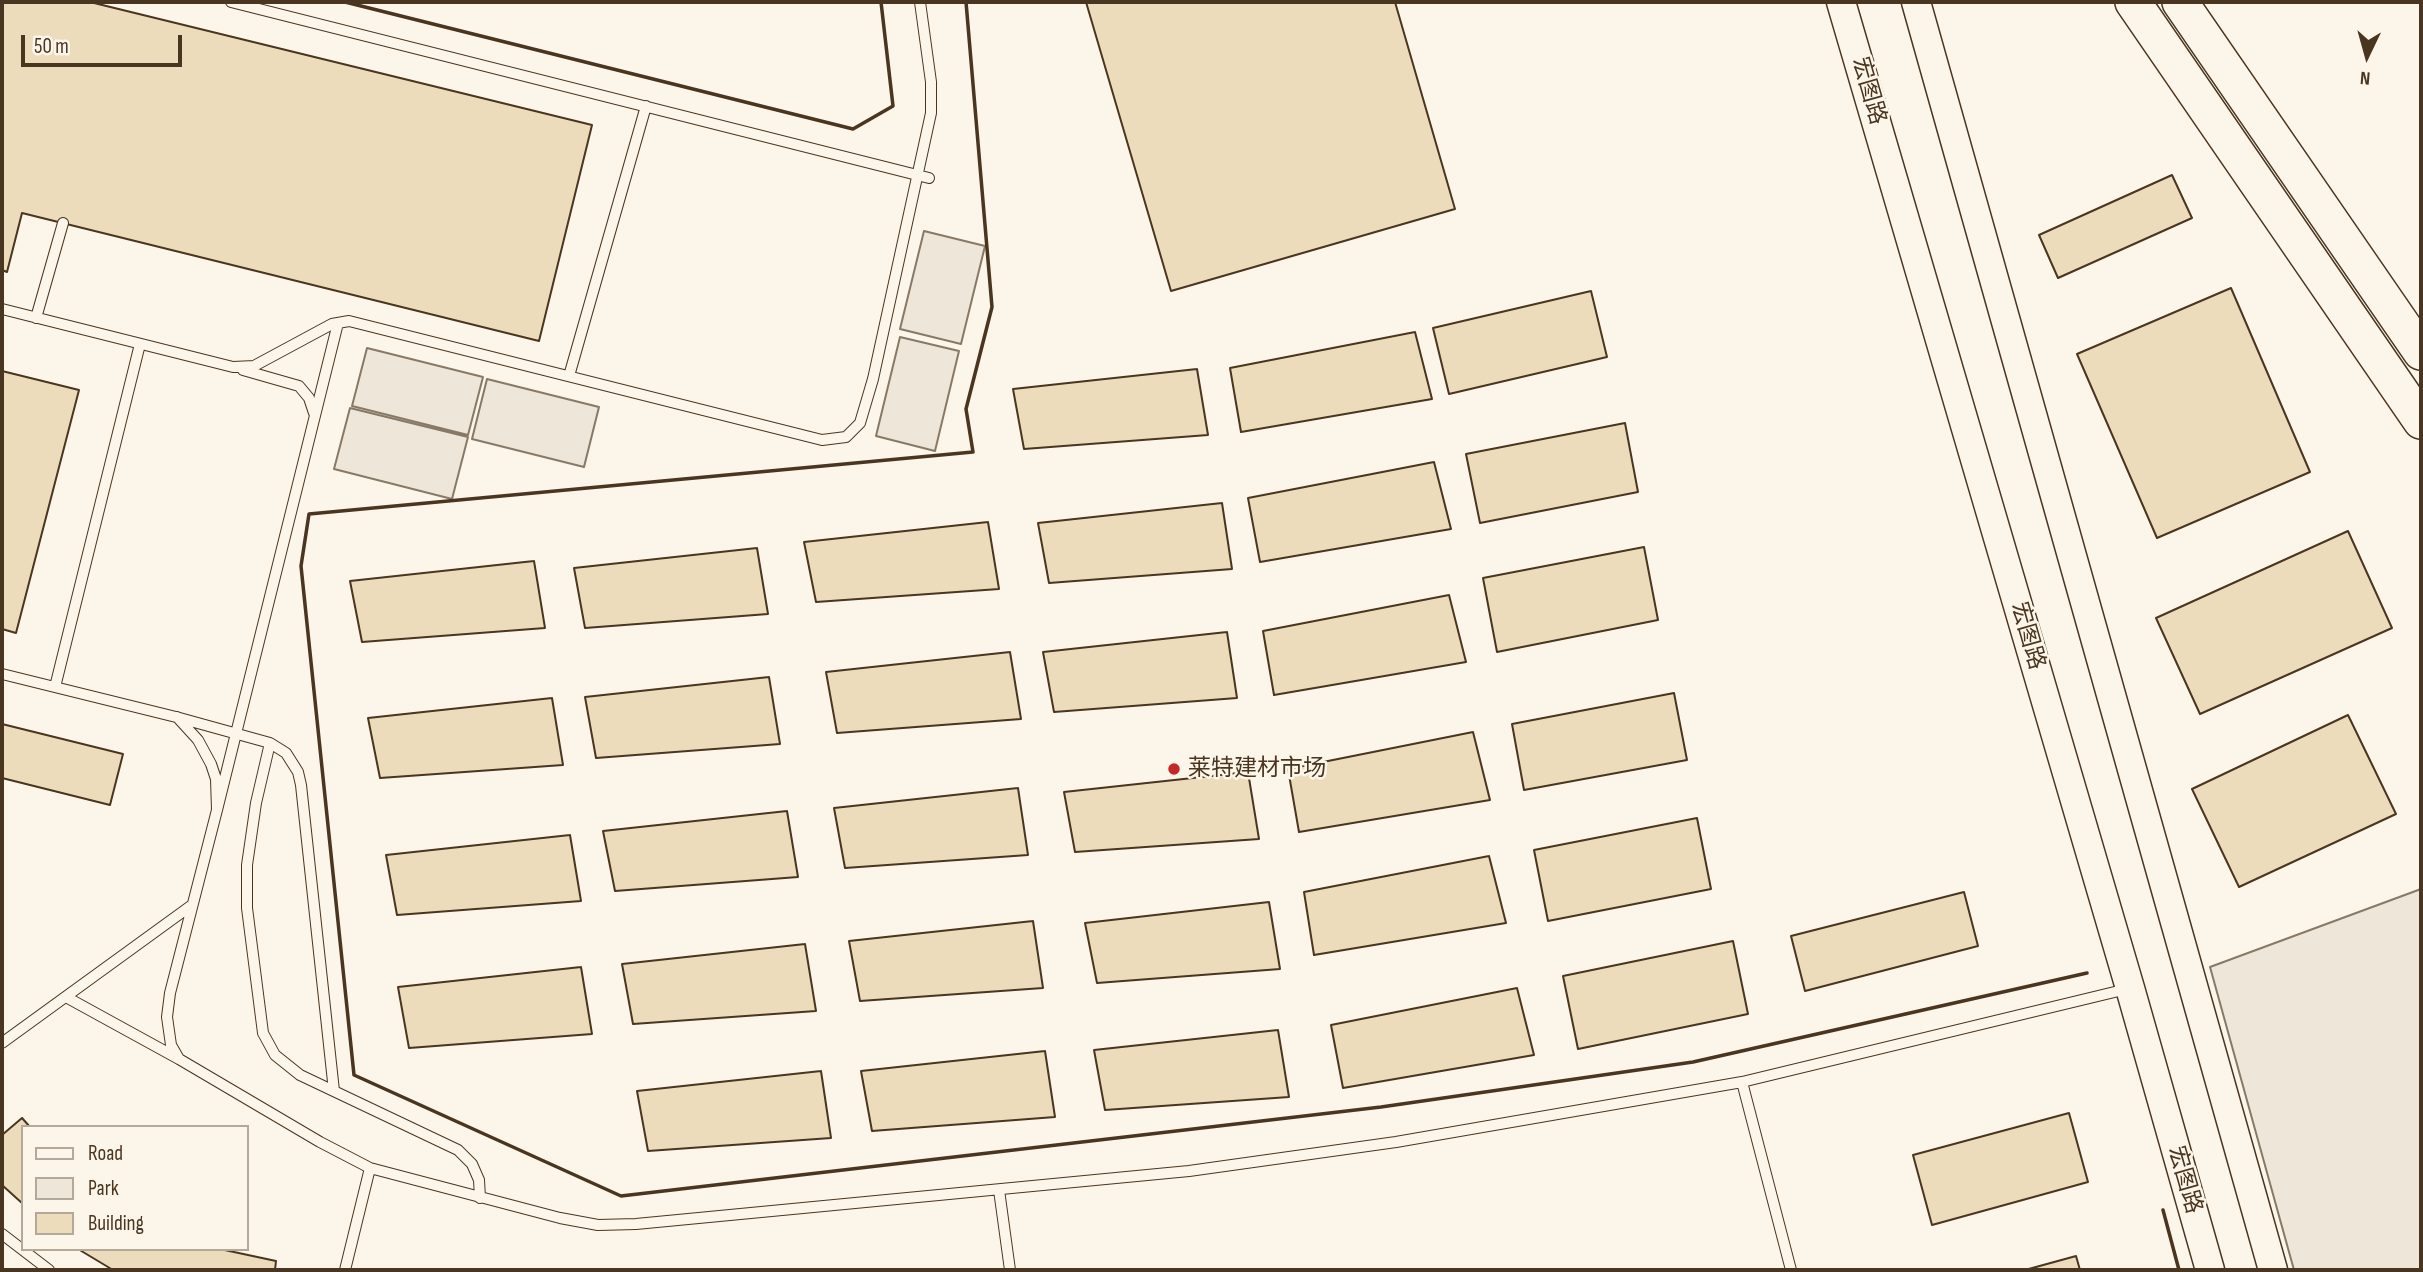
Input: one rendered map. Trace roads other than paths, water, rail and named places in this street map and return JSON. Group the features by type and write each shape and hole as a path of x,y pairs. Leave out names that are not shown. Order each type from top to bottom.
{"highway":[{"path":"2133,2 2421,421"},
{"path":"2180,2 2421,352"}],"main road":[{"name":"宏图路","path":"1841,2 2210,1270"},
{"path":"1916,2 2273,1270"}],"lane":[{"path":"230,2 924,177"},
{"path":"233,367 254,366 332,324 349,321 822,440 846,437 860,423 924,177 931,113 931,82 920,2"},
{"path":"569,376 646,106"},
{"path":"36,318 63,223"},
{"path":"2,309 283,380 299,386 309,398 314,417"},
{"path":"179,1059 171,1045 167,1017 170,993 338,323"},
{"path":"55,687 140,344"},
{"path":"2,674 270,743 286,753 298,772 301,785 334,1091"},
{"path":"176,717 198,740 211,764 216,779 218,810"},
{"path":"270,743 256,803 247,865 247,908 263,1034 275,1055 300,1075 458,1150 472,1164 479,1180 480,1198"},
{"path":"2,1043 192,905"},
{"path":"66,997 370,1168 560,1218 598,1225 636,1224 1189,1171 1396,1142 1742,1082 2130,988"},
{"path":"1742,1082 1791,1270"},
{"path":"345,1270 370,1168"},
{"path":"999,1190 1010,1270"},
{"path":"2,1234 21,1249"},
{"path":"24,1251 49,1270"}],"place":[{"name":"莱特建材市场","path":"1174,769"}]}
